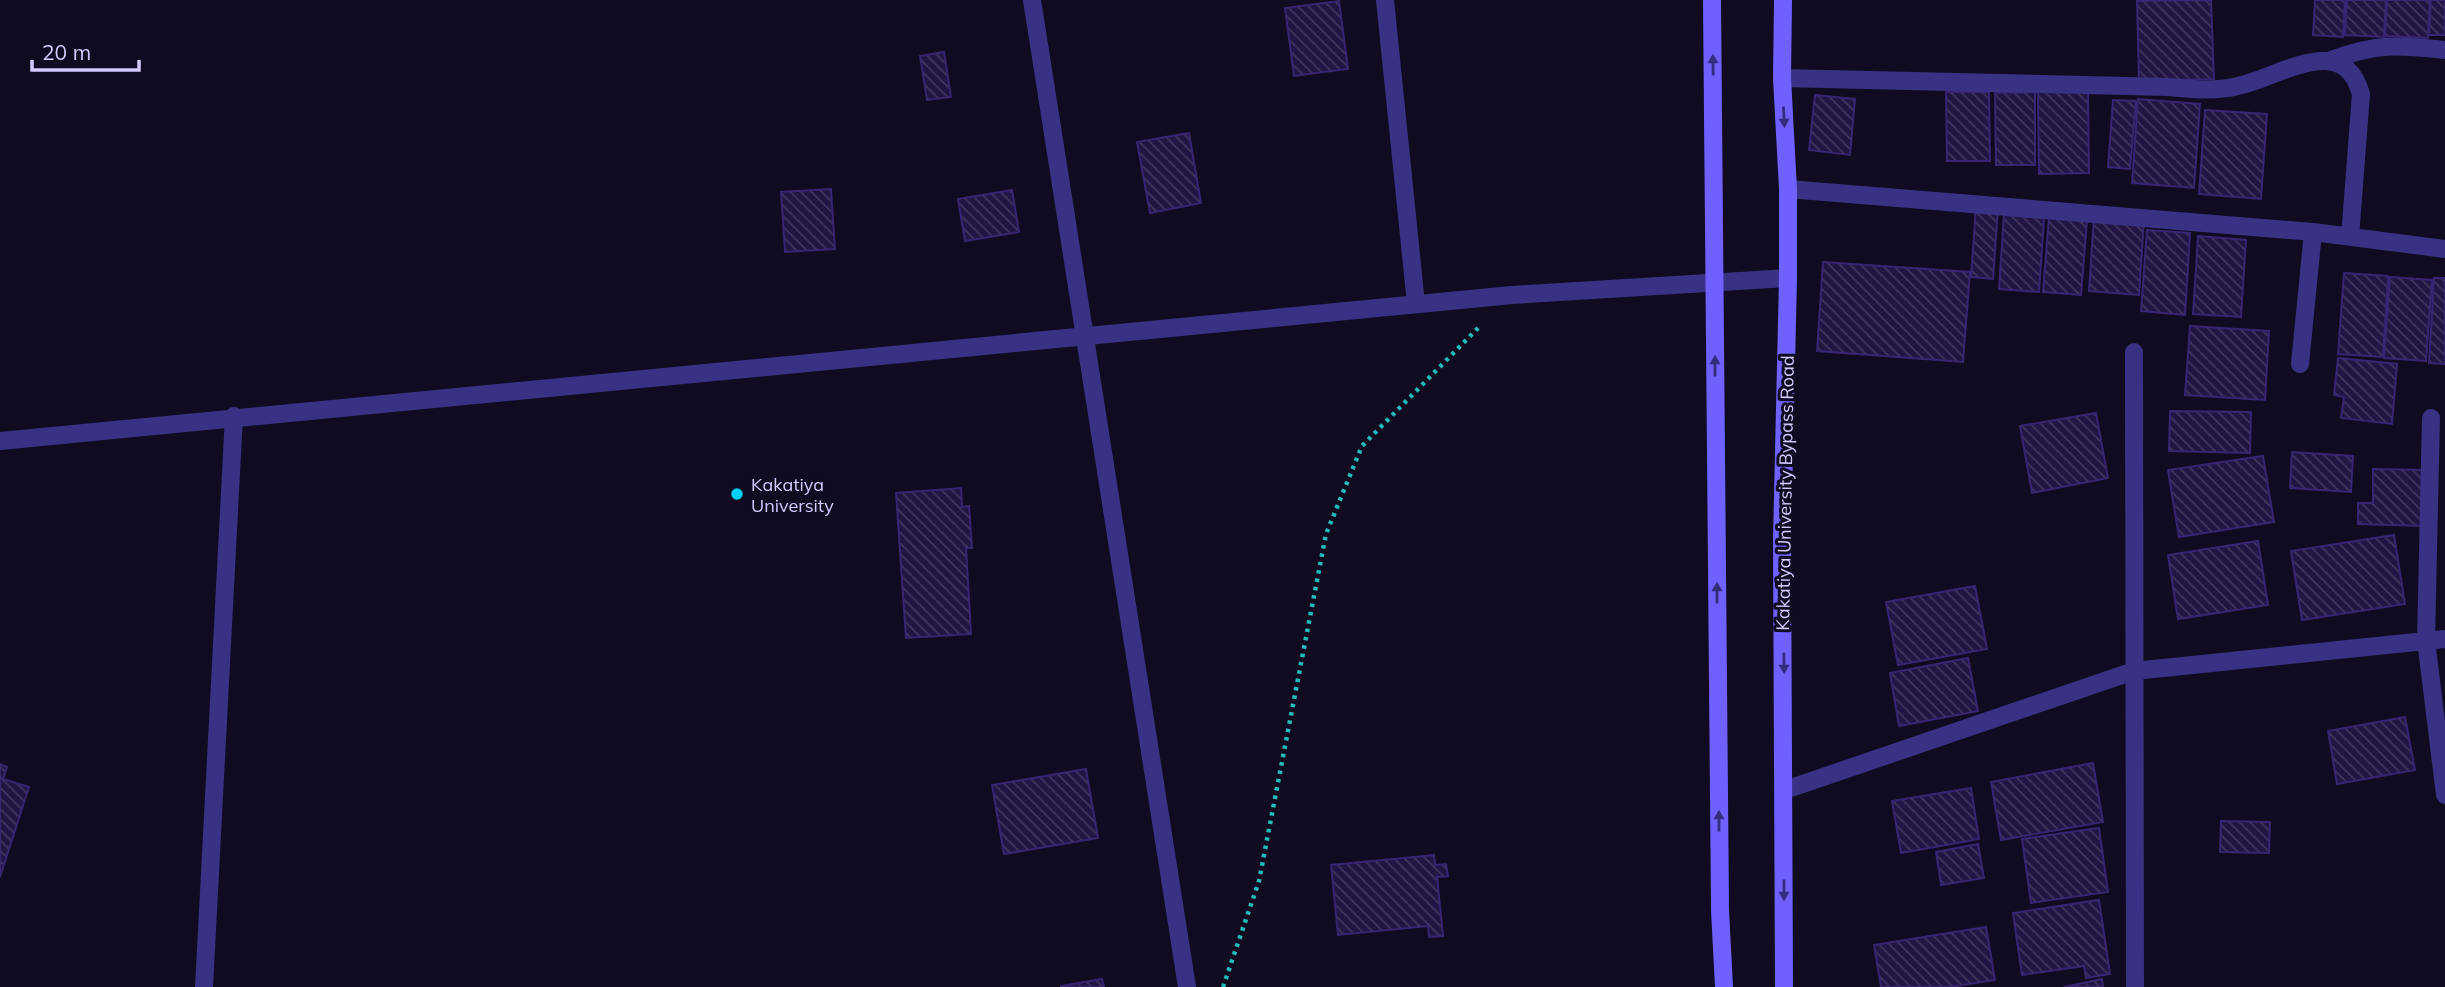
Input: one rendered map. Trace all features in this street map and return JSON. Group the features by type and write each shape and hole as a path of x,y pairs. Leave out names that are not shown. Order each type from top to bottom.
{"main road":[{"path":"1712,0 1720,910 1724,987"},
{"name":"Kakatiya University Bypass Road","path":"1783,0 1782,78 1788,189 1783,539 1784,987"}],"street":[{"path":"1032,0 1187,987"},
{"path":"1385,0 1416,304"},
{"path":"1782,78 2168,87 2214,91 2241,86 2313,61 2331,60 2373,46 2392,44 2445,50"},
{"path":"2331,60 2347,67 2357,81 2361,94 2350,237"},
{"path":"1788,189 2313,232 2445,249"},
{"path":"2300,364 2313,232"},
{"path":"0,441 234,416 1511,295 1788,278"},
{"path":"2134,352 2135,987"},
{"path":"204,987 234,416"},
{"path":"2431,418 2426,640 2445,795"},
{"path":"1785,790 2134,671 2445,639"}],"path":[{"path":"1223,987 1259,881 1326,534 1362,446 1511,295"}],"building":[{"path":"2211,0 2214,79 2139,81 2137,1"},
{"path":"2315,0 2345,0 2343,37 2313,35"},
{"path":"2347,0 2386,0 2384,37 2345,35"},
{"path":"2387,0 2430,0 2428,38 2385,36"},
{"path":"2431,0 2445,0 2445,35 2429,35"},
{"path":"1339,1 1348,69 1294,76 1285,8"},
{"path":"944,52 951,97 927,100 920,56"},
{"path":"2038,90 2088,90 2089,173 2039,174"},
{"path":"1946,92 1989,92 1990,161 1947,161"},
{"path":"2035,92 2035,165 1996,165 1995,93"},
{"path":"1815,95 1855,99 1850,155 1809,150"},
{"path":"2138,99 2200,104 2194,188 2132,183"},
{"path":"2113,100 2136,101 2130,169 2108,167"},
{"path":"2205,110 2267,114 2261,199 2199,194"},
{"path":"1189,133 1201,203 1150,213 1137,142"},
{"path":"831,189 835,249 785,252 781,192"},
{"path":"1012,190 1019,232 965,241 958,199"},
{"path":"1976,207 1998,208 1993,279 1971,277"},
{"path":"2004,215 2044,218 2039,292 1999,289"},
{"path":"2049,217 2087,220 2081,295 2043,292"},
{"path":"2094,217 2144,220 2139,295 2089,291"},
{"path":"2147,230 2190,233 2185,315 2141,311"},
{"path":"2198,236 2246,240 2241,317 2193,314"},
{"path":"1823,262 1970,272 1963,362 1817,351"},
{"path":"2344,273 2388,276 2383,357 2338,354"},
{"path":"2390,277 2432,280 2426,361 2384,358"},
{"path":"2434,278 2445,278 2445,364 2429,363"},
{"path":"2190,326 2269,331 2265,400 2185,395"},
{"path":"2338,358 2397,364 2392,424 2341,418 2344,397 2334,395"},
{"path":"2170,411 2251,412 2250,453 2169,451"},
{"path":"2096,413 2108,478 2032,493 2020,426"},
{"path":"2292,452 2353,456 2351,492 2290,488"},
{"path":"2263,456 2274,522 2179,537 2168,470"},
{"path":"2373,469 2425,470 2424,526 2358,524 2358,503 2373,503"},
{"path":"961,488 962,507 969,506 972,548 966,548 971,634 906,638 896,493"},
{"path":"2394,535 2405,604 2302,620 2291,551"},
{"path":"2258,541 2268,605 2178,619 2168,555"},
{"path":"1975,586 1987,649 1898,665 1886,602"},
{"path":"1968,658 1978,711 1899,726 1890,673"},
{"path":"2405,717 2415,770 2337,784 2328,731"},
{"path":"2093,763 2103,822 2001,840 1991,782"},
{"path":"0,764 7,767 3,779 29,787 0,877"},
{"path":"1086,769 1098,838 1004,854 992,785"},
{"path":"1971,788 1979,839 1901,853 1892,801"},
{"path":"2221,821 2270,822 2269,853 2220,852"},
{"path":"2099,828 2108,892 2031,903 2022,839"},
{"path":"1978,844 1984,878 1941,885 1936,852"},
{"path":"1434,855 1435,865 1446,864 1448,876 1437,877 1443,936 1429,937 1428,926 1338,935 1331,865"},
{"path":"2099,900 2110,974 2086,978 2084,966 2022,975 2013,913"},
{"path":"1986,927 1995,980 1950,987 1881,987 1874,945"},
{"path":"1102,979 1104,987 1061,987 1061,986"},
{"path":"2102,979 2103,987 2064,987"}],"place":[{"name":"Kakatiya University","path":"737,494"}]}
